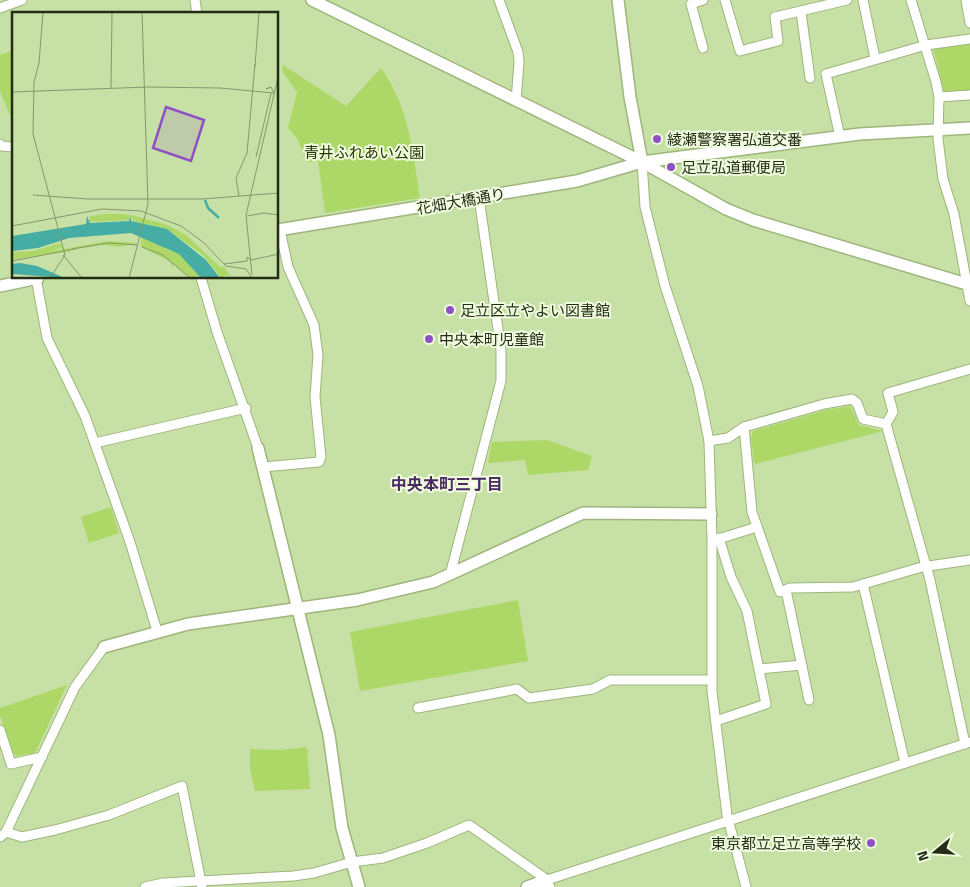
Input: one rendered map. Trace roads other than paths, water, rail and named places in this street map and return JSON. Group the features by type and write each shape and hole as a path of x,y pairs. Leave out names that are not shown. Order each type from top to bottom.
{"street":[{"path":"0,8 22,0"},
{"path":"499,0 518,52 516,101"},
{"path":"618,0 630,97 642,162 644,207 665,286 698,386 709,441 711,514 715,539 711,680 730,820 746,887"},
{"path":"703,48 691,4 704,0"},
{"path":"725,0 740,51 778,41 774,18 847,0"},
{"path":"863,0 875,58"},
{"path":"911,0 926,45 939,97 938,130 943,180 954,214 970,301"},
{"path":"966,0 970,23"},
{"path":"318,2 642,162 708,200 754,220 968,284"},
{"path":"801,12 810,78"},
{"path":"840,137 826,74 875,58 926,45 970,39"},
{"path":"939,97 970,95"},
{"name":"花畑大橋通り","path":"279,230 577,181 642,162 840,137 970,128"},
{"path":"0,144 1,146 12,147"},
{"path":"450,575 501,381 501,350 479,198"},
{"path":"262,467 319,462 321,457 315,397 318,355 314,326 288,267 279,230"},
{"path":"0,286 32,279"},
{"path":"37,279 47,338 85,416 130,542 157,631"},
{"path":"201,279 217,332 246,408 258,448 329,735 342,828 359,887"},
{"path":"527,887 549,884 730,820 967,743 925,567 886,424 893,412 888,393 970,369"},
{"path":"709,441 728,438 744,427 824,404 852,399 857,403 864,420 886,424"},
{"path":"95,443 246,408"},
{"path":"744,427 752,512 780,592 786,590 853,587 925,567 970,560"},
{"path":"202,885 182,786 109,815 56,830 22,837 3,835 36,773 75,687 104,647 188,624 358,600 433,582 583,513 711,514"},
{"path":"715,539 757,527"},
{"path":"715,539 747,611 766,704 716,721"},
{"path":"863,584 905,763"},
{"path":"786,590 809,700"},
{"path":"760,669 802,665"},
{"path":"418,708 517,689 529,698 593,689 610,680 711,680"},
{"path":"0,730 11,764 42,757"},
{"path":"146,887 163,883 202,885 314,873 352,862 384,858 427,843 468,825 549,884"}],"place":[{"name":"綾瀬警察署弘道交番","path":"657,139"},
{"name":"足立弘道郵便局","path":"671,167"},
{"name":"足立区立やよい図書館","path":"450,310"},
{"name":"中央本町児童館","path":"429,339"},
{"name":"東京都立足立高等学校","path":"871,843"}],"district":[{"name":"中央本町三丁目","path":"447,484"}],"park label":[{"name":"青井ふれあい公園","path":"364,152"}]}
